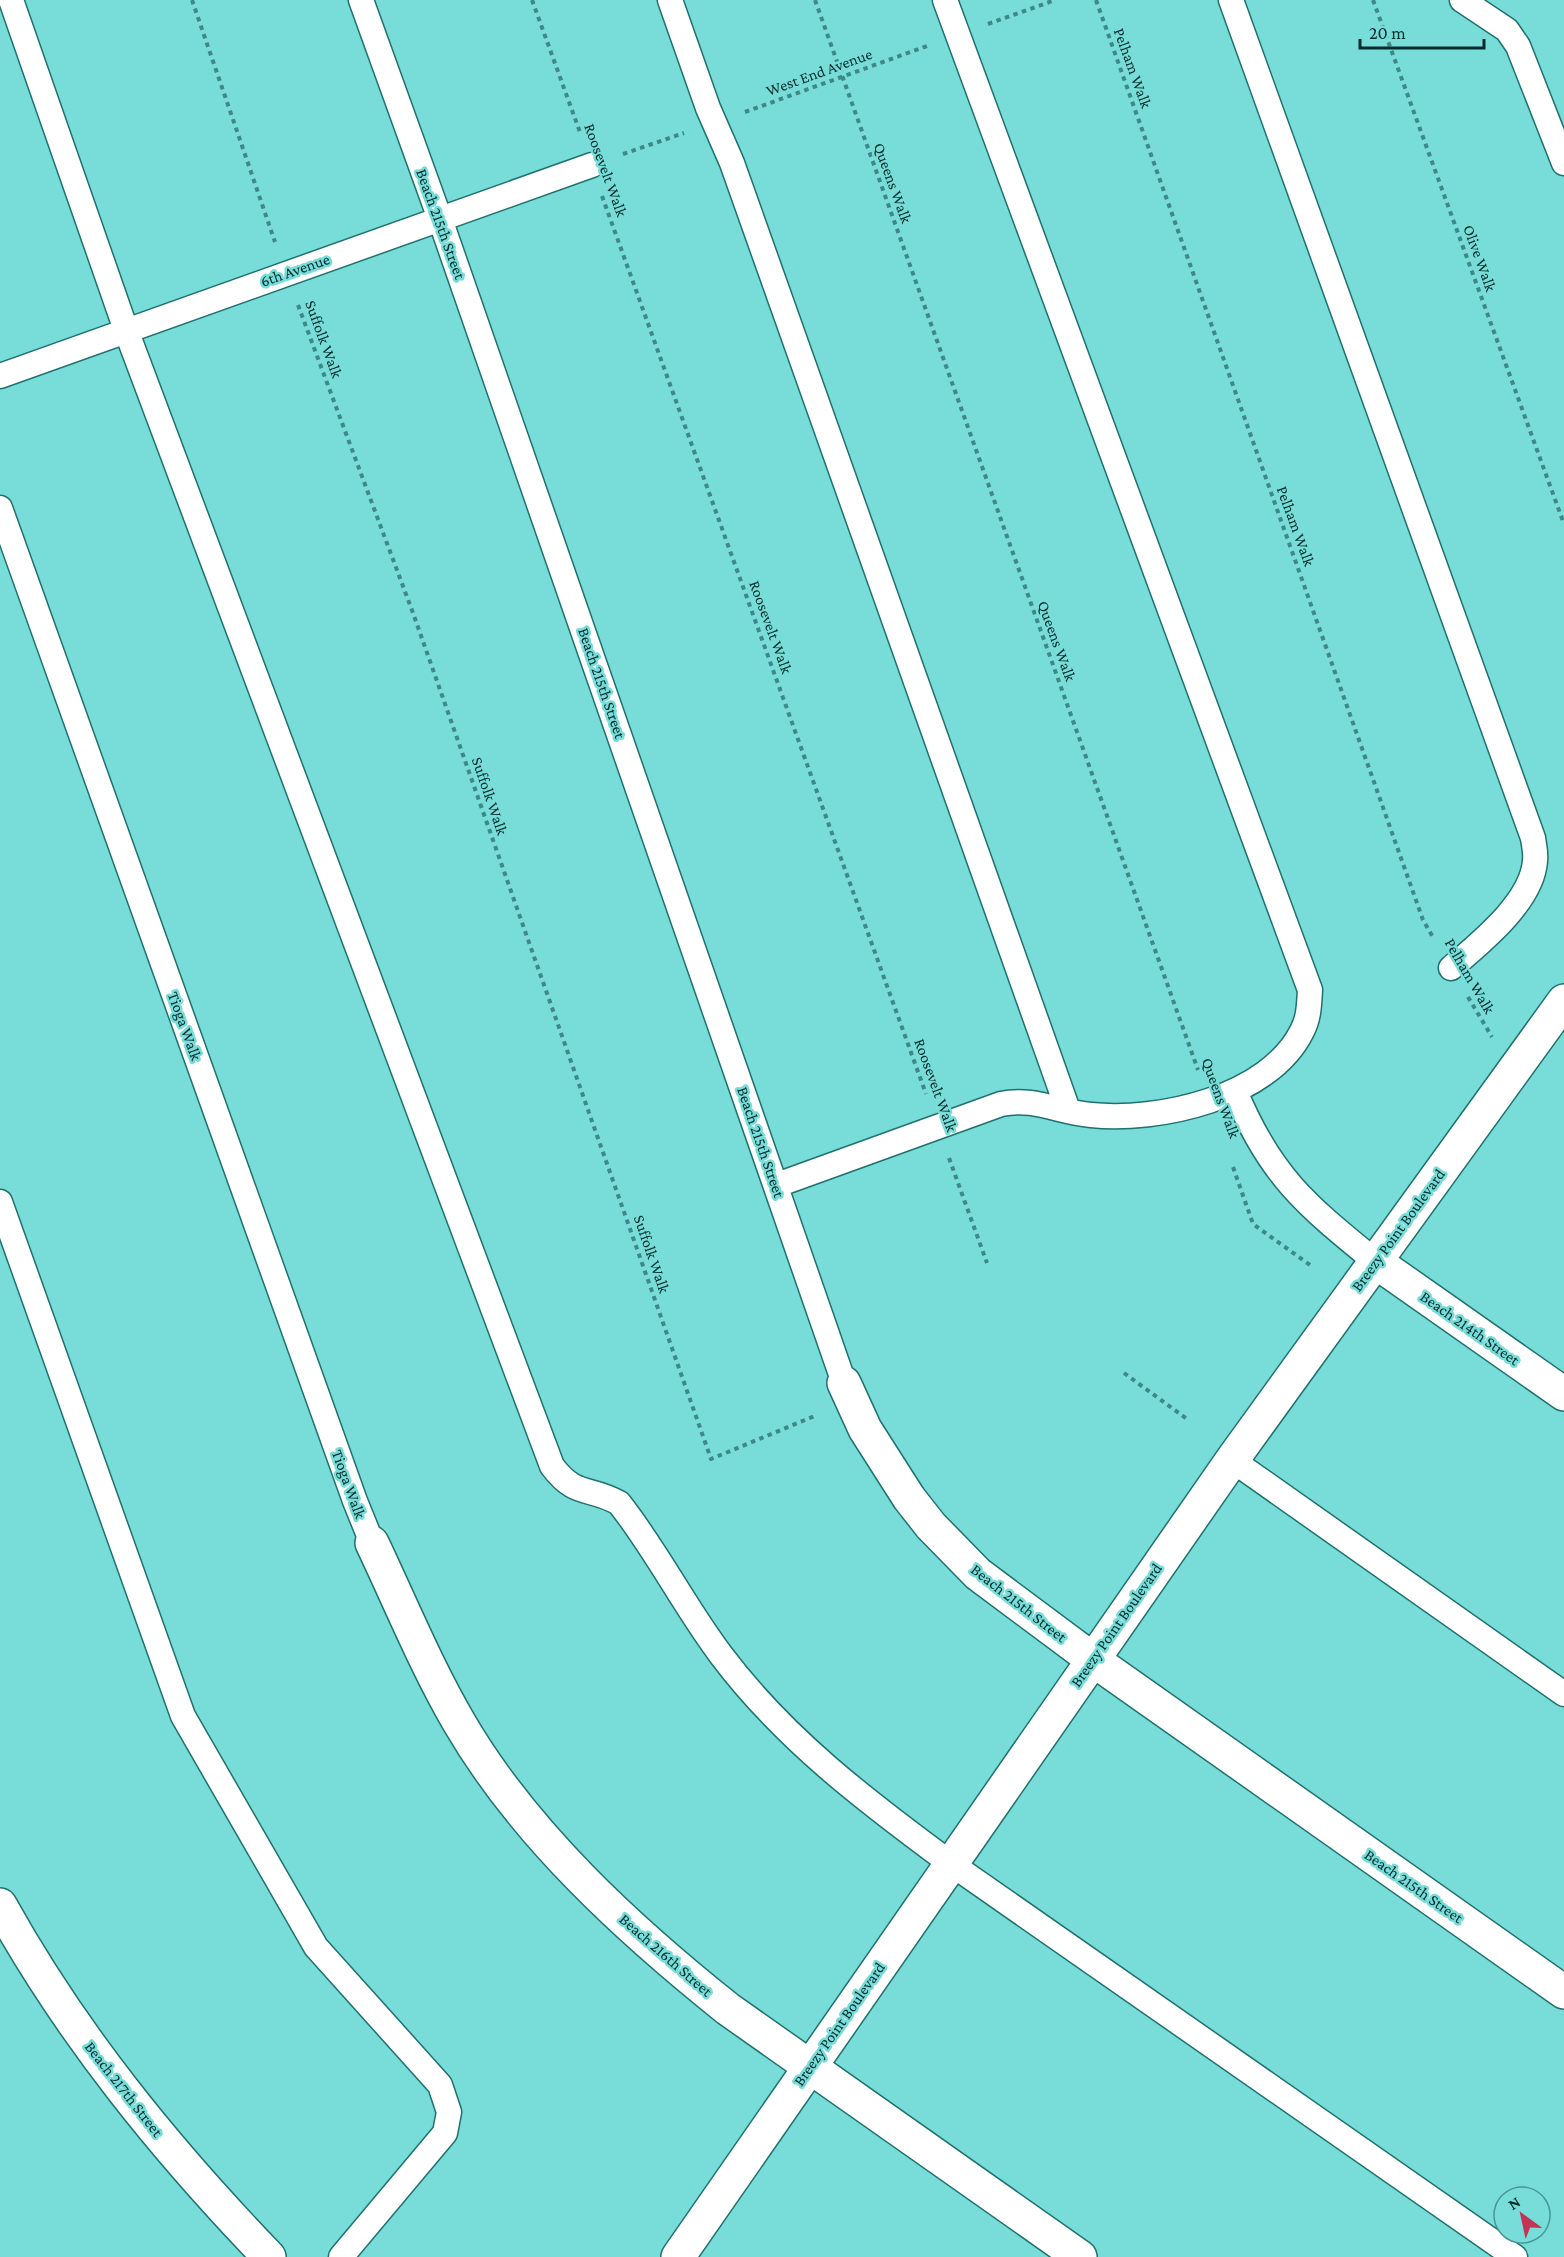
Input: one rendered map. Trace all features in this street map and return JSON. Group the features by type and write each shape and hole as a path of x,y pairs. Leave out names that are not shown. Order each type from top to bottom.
{"street":[{"name":"Breezy Point Boulevard","path":"678,2257 1232,1460 1564,1001"},
{"name":"Beach 214th Street","path":"1376,1262 1564,1394"},
{"name":"Beach 215th Street","path":"847,1392 891,1472 931,1526 986,1580 1092,1659 1564,1992"},
{"name":"Beach 216th Street","path":"372,1544 436,1682 462,1727 528,1818 637,1933 728,2009 1080,2257"},
{"name":"Beach 217th Street","path":"0,1905 45,1982 129,2099 182,2162 269,2257"}],"lane":[{"path":"11,0 126,330 552,1466 565,1483 585,1491 606,1495 619,1503 715,1647 757,1698 820,1762 869,1803 950,1863 1515,2257"},
{"name":"Beach 215th Street","path":"361,0 440,219 847,1392"},
{"path":"670,0 714,123 732,163 1068,1110"},
{"path":"777,1185 938,1126 1001,1104 1020,1100 1091,1115 1156,1113 1192,1108 1235,1091 1263,1073 1285,1053 1302,1032 1309,1013 1310,990 945,0"},
{"path":"1231,0 1533,838 1535,861 1520,898 1497,928 1451,968"},
{"path":"1462,0 1507,30 1518,46 1564,163"},
{"name":"6th Avenue","path":"0,376 591,165"},
{"name":"Tioga Walk","path":"0,508 372,1544"},
{"path":"1235,1091 1258,1142 1283,1179 1312,1210 1376,1262"},
{"path":"0,1202 183,1716 316,1947 440,2085 449,2112 445,2133 341,2257"},
{"path":"1232,1460 1564,1694"}],"path":[{"name":"Suffolk Walk","path":"192,0 286,273 417,625 711,1459 847,1392"},
{"name":"Roosevelt Walk","path":"532,0 987,1263"},
{"name":"Queens Walk","path":"815,0 1210,1101"},
{"name":"West End Avenue","path":"591,165 1055,0"},
{"name":"Pelham Walk","path":"1096,0 1423,920 1492,1038"},
{"name":"Olive Walk","path":"1373,0 1564,524"},
{"name":"Queens Walk","path":"1231,1161 1253,1224 1310,1265"},
{"path":"1124,1373 1187,1419"}]}
